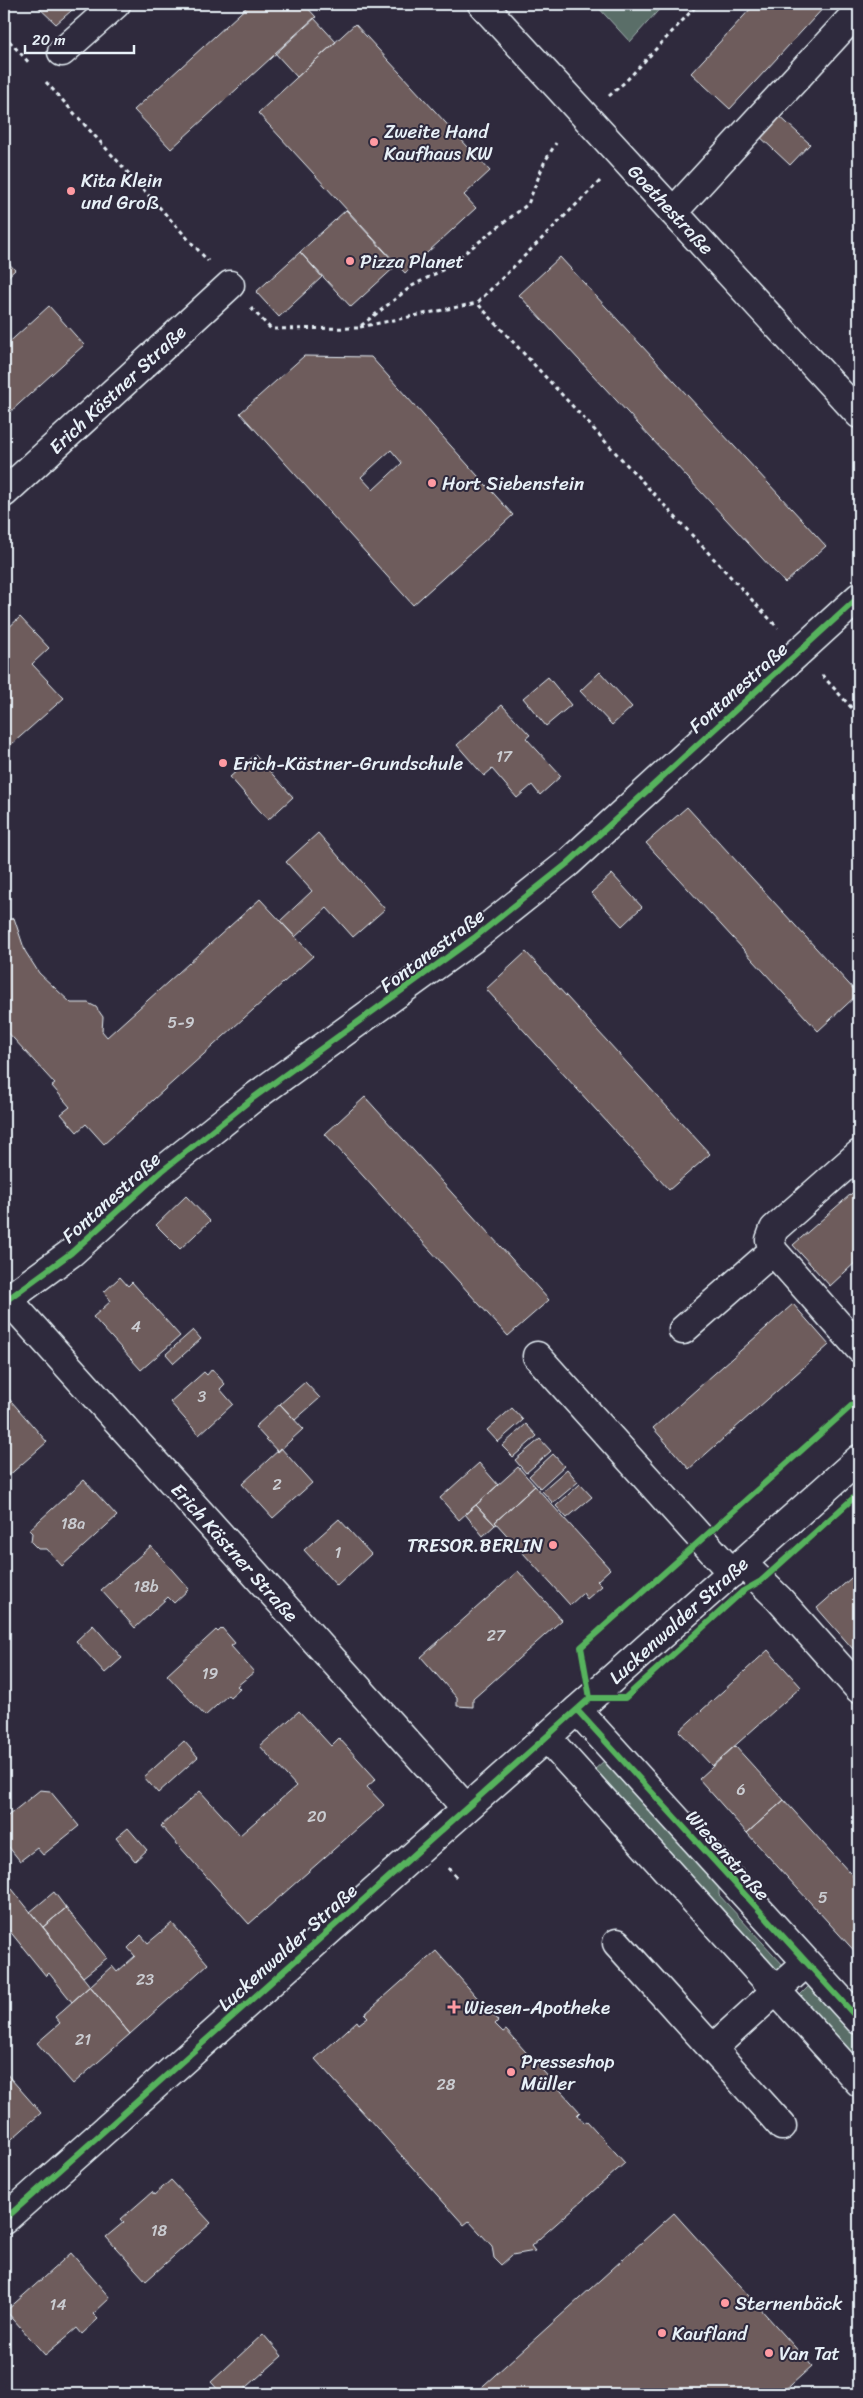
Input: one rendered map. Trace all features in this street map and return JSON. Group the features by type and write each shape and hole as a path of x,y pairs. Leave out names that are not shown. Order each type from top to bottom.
{"street":[{"path":"62,52 116,4"},
{"name":"Goethestraße","path":"482,4 673,212 856,404"},
{"path":"673,212 859,10"},
{"name":"Erich Kästner Straße","path":"4,493 230,285"},
{"name":"Fontanestraße","path":"5,1299 71,1253 162,1171 253,1098 474,938 568,863 859,597"},
{"path":"859,1154 774,1230 770,1240 772,1251 859,1348"},
{"path":"684,1330 772,1251"},
{"name":"Erich Kästner Straße","path":"5,1299 466,1808"},
{"path":"537,1356 737,1568 779,1599 859,1689"},
{"name":"Luckenwalder Straße","path":"4,2220 859,1459"},
{"name":"Wiesenstraße","path":"577,1710 859,2020"},
{"path":"546,1737 859,2082"},
{"path":"617,1944 782,2126"},
{"path":"712,2049 806,1963"}],"path":[{"path":"605,100 626,81 698,4"},
{"path":"4,35 30,65"},
{"path":"44,79 271,329 358,328 477,303 624,158"},
{"path":"358,328 412,286 444,269 528,204 544,163 556,143"},
{"path":"477,303 859,716"}],"green space":[{"path":"595,4 664,4 630,42"},
{"path":"605,1760 719,1886 719,1895 784,1966 780,1976 593,1771"},
{"path":"811,1984 859,2037 859,2065 798,1997"}],"building":[{"path":"35,4 79,4 56,24"},
{"path":"250,4 304,4 316,17 171,149 134,110"},
{"path":"755,4 827,4 730,109 691,73"},
{"path":"314,18 336,42 297,77 275,53"},
{"name":"Zweite Hand Kaufhaus KW","path":"355,24 490,171 464,195 476,208 405,273 258,113"},
{"path":"776,113 810,144 790,165 757,134"},
{"path":"346,210 397,265 351,307 300,252"},
{"path":"300,252 322,277 279,317 256,292"},
{"path":"560,257 826,546 785,583 519,295"},
{"path":"4,258 15,270 4,280"},
{"path":"49,306 84,345 9,413 4,408 4,347"},
{"name":"Hort Siebenstein","path":"304,356 371,357 513,515 413,605 240,413","holes":["391,450 402,463 373,490 361,477"]},
{"path":"20,617 49,648 32,664 64,698 4,751 4,632"},
{"path":"600,672 632,707 612,725 580,691"},
{"path":"548,677 571,705 546,726 523,698"},
{"path":"502,705 530,735 526,738 561,776 540,795 532,785 517,798 492,769 484,776 457,745"},
{"path":"255,755 293,797 268,820 230,777"},
{"path":"687,807 858,994 818,1031 646,843"},
{"path":"318,833 385,909 353,937 327,908 295,937 280,921 312,891 286,862"},
{"path":"612,874 642,907 622,926 591,893"},
{"path":"260,899 313,956 104,1144 86,1124 77,1132 61,1114 70,1107 52,1086 55,1084 4,1028 4,904 7,920 14,918 25,951 39,973 71,1003 88,1003 96,1007 103,1017 102,1031 107,1037"},
{"path":"526,952 710,1154 669,1190 486,989"},
{"path":"365,1097 549,1300 508,1336 325,1134"},
{"path":"859,1187 859,1259 830,1286 793,1245"},
{"path":"186,1196 210,1221 180,1249 156,1225"},
{"path":"120,1277 128,1286 132,1282 180,1336 141,1370 93,1317 111,1301 104,1292"},
{"path":"793,1304 829,1345 689,1469 653,1428"},
{"path":"193,1330 201,1339 174,1363 166,1354"},
{"path":"212,1369 225,1384 220,1389 233,1404 199,1435 170,1402 204,1372 207,1375"},
{"path":"305,1382 320,1398 295,1420 280,1404"},
{"path":"4,1393 47,1442 6,1478 4,1475"},
{"path":"280,1404 303,1429 278,1452 255,1427"},
{"path":"512,1408 523,1420 498,1442 487,1430"},
{"path":"526,1424 537,1436 513,1457 502,1446"},
{"path":"540,1439 551,1451 526,1473 515,1460"},
{"path":"281,1448 312,1483 273,1518 242,1484"},
{"path":"553,1454 564,1466 540,1488 529,1476"},
{"path":"479,1463 498,1485 459,1520 440,1498"},
{"path":"518,1467 535,1486 495,1522 497,1524 495,1525 476,1505"},
{"path":"567,1469 578,1482 553,1503 542,1491"},
{"path":"84,1480 117,1516 62,1566 47,1549 38,1549 31,1542 32,1533 29,1530"},
{"path":"580,1484 592,1497 567,1518 556,1506"},
{"path":"535,1486 610,1569 597,1581 602,1586 587,1599 583,1593 570,1605 495,1522"},
{"path":"476,1505 495,1525 483,1536 465,1514"},
{"path":"339,1519 371,1554 337,1586 304,1550"},
{"path":"151,1546 189,1589 174,1603 168,1597 135,1628 101,1590"},
{"path":"518,1571 562,1620 473,1699 473,1707 457,1706 457,1698 421,1657"},
{"path":"859,1571 859,1643 853,1649 817,1608"},
{"path":"93,1625 122,1658 105,1673 76,1641"},
{"path":"222,1628 235,1643 231,1646 254,1672 237,1686 240,1689 230,1698 228,1695 205,1716 167,1675 216,1630 218,1632"},
{"path":"768,1650 801,1687 712,1766 679,1731"},
{"path":"299,1711 331,1746 339,1738 376,1779 367,1787 384,1805 249,1924 161,1826 200,1791 240,1835 296,1786 260,1746"},
{"path":"184,1741 198,1757 158,1793 144,1777"},
{"path":"735,1746 784,1800 747,1833 699,1779"},
{"path":"40,1790 50,1791 79,1826 43,1855 37,1848 20,1861 4,1841 4,1819"},
{"path":"784,1800 859,1883 859,1956 747,1833"},
{"path":"128,1828 147,1850 135,1861 116,1838"},
{"path":"4,1879 90,1986 72,2002 49,1973 46,1976 4,1924"},
{"path":"54,1892 66,1908 43,1927 30,1912"},
{"path":"66,1908 107,1958 83,1977 43,1927"},
{"path":"172,1923 208,1964 130,2034 90,1986 112,1966 117,1972 135,1956 128,1948 141,1935 148,1943"},
{"path":"436,1951 498,2021 495,2024 503,2032 506,2030 580,2112 577,2115 584,2123 587,2121 625,2163 531,2246 535,2251 512,2255 501,2265 494,2258 492,2246 469,2221 464,2225 315,2059 357,2021 359,2024 368,2017 365,2014"},
{"path":"90,1986 130,2034 73,2084 37,2043 60,2023 55,2017"},
{"path":"4,2071 41,2113 4,2146"},
{"path":"171,2180 211,2223 146,2281 106,2237 124,2222 121,2219 152,2192 154,2195"},
{"name":"Kaufland","path":"674,2213 812,2366 781,2394 474,2394"},
{"path":"71,2253 110,2298 93,2314 98,2319 82,2334 77,2328 45,2355 6,2311"},
{"path":"263,2334 282,2356 239,2394 222,2394 211,2382"}],"cycle path":[{"path":"4,1302 71,1253 162,1171 253,1098 474,938 568,863 859,597"},
{"path":"590,1698 581,1647 859,1399"},
{"path":"590,1698 625,1698 743,1591 761,1581 859,1493"},
{"path":"4,2220 590,1698"},
{"path":"577,1710 859,2020"}],"place":[{"name":"Zweite Hand Kaufhaus KW","path":"374,142"},
{"name":"Kita Klein und Groß","path":"71,191"},
{"name":"Pizza Planet","path":"350,261"},
{"name":"Hort Siebenstein","path":"432,483"},
{"name":"Erich-Kästner-Grundschule","path":"223,763"},
{"name":"TRESOR.BERLIN","path":"553,1545"},
{"name":"Wiesen-Apotheke","path":"454,2007"},
{"name":"Presseshop Müller","path":"511,2072"},
{"name":"Sternenbäck","path":"725,2303"},
{"name":"Kaufland","path":"662,2333"},
{"name":"Van Tat","path":"769,2353"}]}
